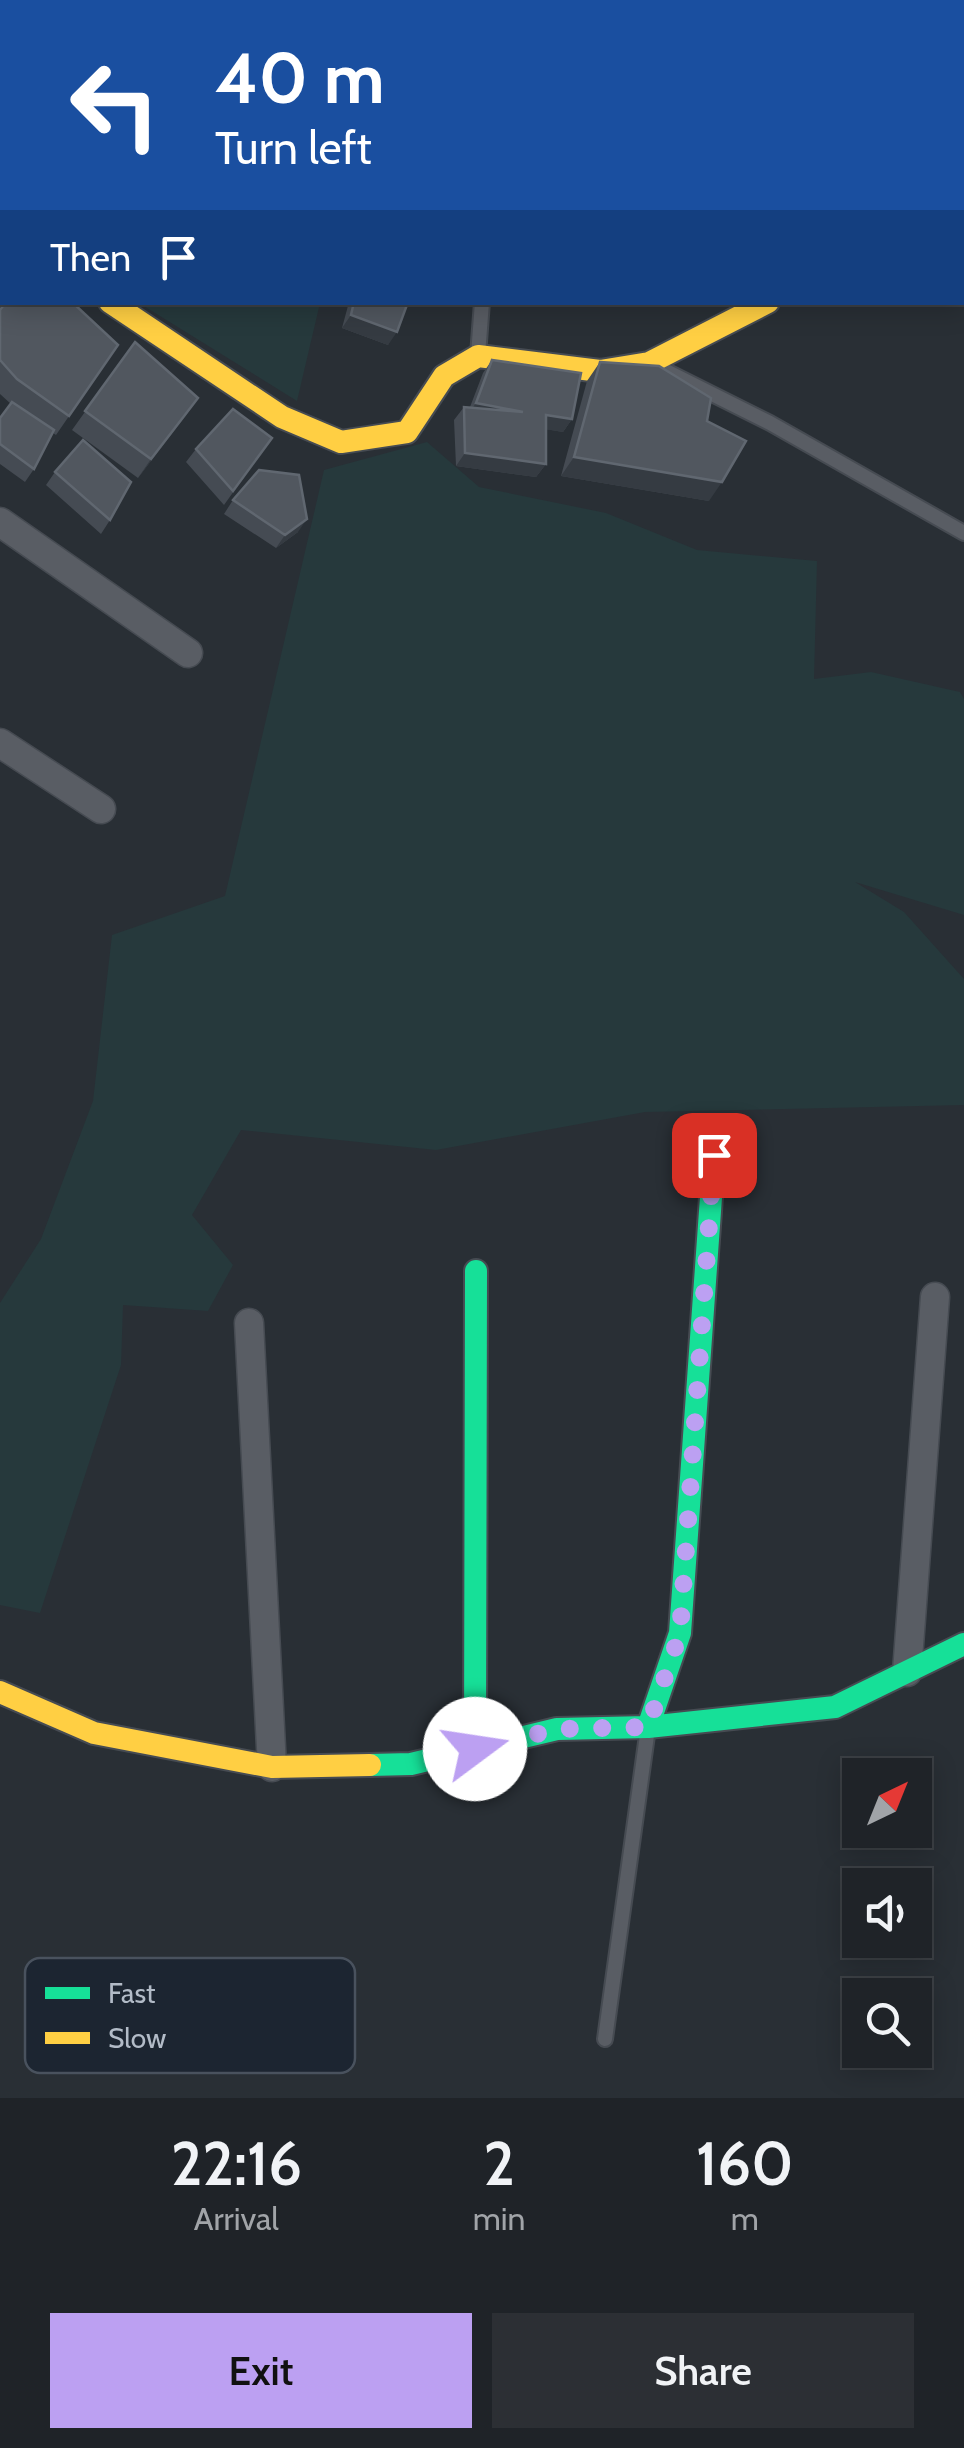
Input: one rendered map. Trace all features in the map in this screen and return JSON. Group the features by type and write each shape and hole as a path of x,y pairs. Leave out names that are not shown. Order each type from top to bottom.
{"street":[{"path":"114,305 282,417 341,442 407,432 444,376 478,356 600,370 648,362 762,305"},
{"path":"0,522 188,654"},
{"path":"0,743 101,809"},
{"path":"648,1727 680,1633 714,1155"},
{"path":"475,1749 476,1271"},
{"path":"907,1672 935,1297"},
{"path":"250,1323 272,1767"},
{"path":"0,1692 94,1733 272,1767 411,1764 557,1729 648,1727 835,1707 964,1644"}],"lane":[{"path":"478,356 482,305"},
{"path":"648,362 770,423 964,533"},
{"path":"605,2039 648,1727"}],"shaded area":[{"path":"142,305 320,305 297,401"},
{"path":"427,442 479,487 606,513 697,550 817,561 814,679 871,672 960,692 964,699 964,915 855,882 904,912 964,979 964,1105 645,1112 436,1150 241,1130 192,1215 233,1265 208,1311 123,1305 121,1365 40,1613 0,1605 0,1303 41,1239 93,1101 112,935 225,896 324,470"}],"building":[{"path":"4,305 75,305 118,345 69,416 17,379 0,360 0,310"},
{"path":"353,305 407,305 397,332 351,315"},
{"path":"135,342 198,398 151,459 85,411"},
{"path":"492,360 581,373 572,419 546,415 546,464 465,453 464,407 523,412 476,403"},
{"path":"600,362 659,366 711,398 707,421 746,441 722,482 574,457"},
{"path":"12,402 54,430 34,469 0,444 0,418"},
{"path":"233,409 272,438 233,491 196,449"},
{"path":"83,440 131,482 110,520 55,472"},
{"path":"259,470 299,475 307,519 285,535 233,500"}],"traffic: fast":[{"path":"648,1727 680,1633 714,1155"},
{"path":"475,1749 476,1271"},
{"path":"370,1765 411,1764 557,1729 648,1727 835,1707 964,1644"}],"traffic: slow":[{"path":"114,305 282,417 341,442 407,432 444,376 478,356 600,371 649,363 762,305"},
{"path":"0,1692 94,1733 272,1767 370,1765"}],"route":[{"path":"475,1749 557,1729 648,1727 680,1633 714,1155"}]}
